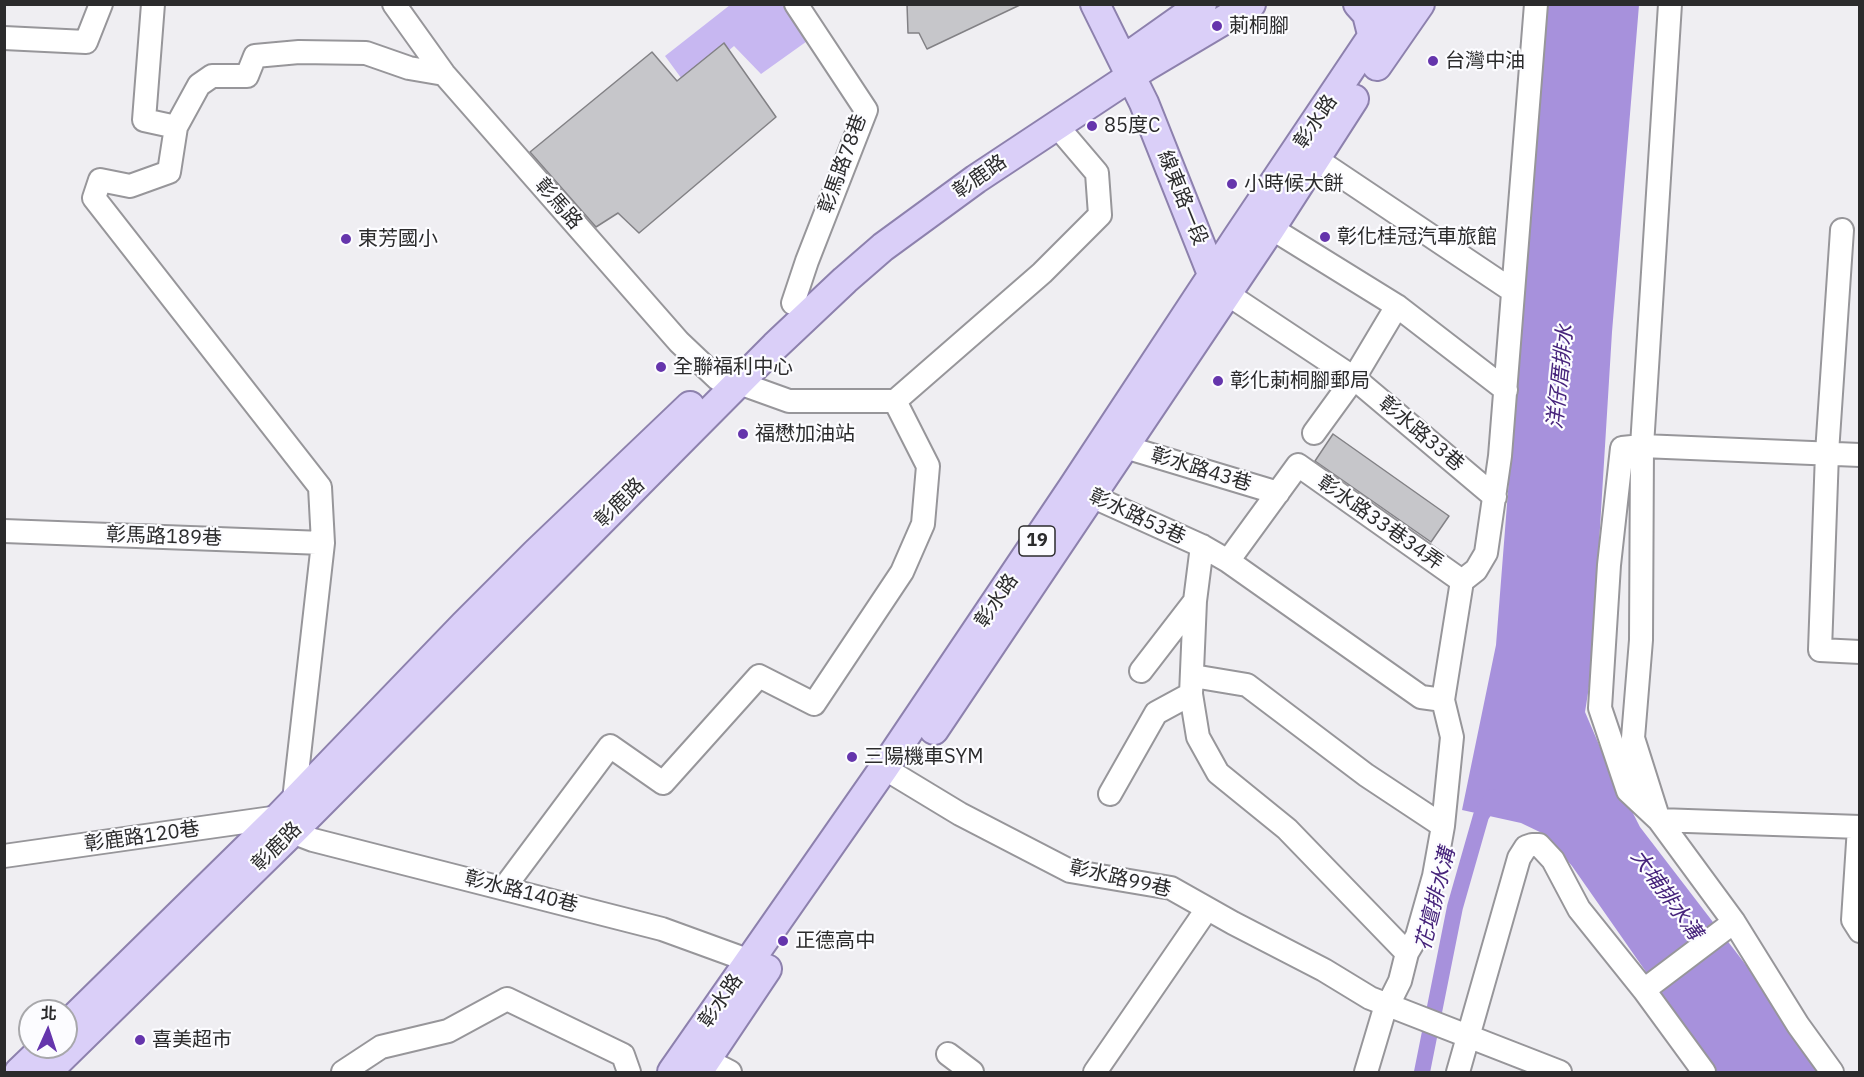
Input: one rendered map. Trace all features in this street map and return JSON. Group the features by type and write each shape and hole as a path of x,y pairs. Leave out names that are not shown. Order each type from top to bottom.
{"main road":[{"name":"線東路一段","path":"1095,4 1143,103 1219,284"},
{"name":"彰鹿路","path":"78,1015 288,817 728,381 883,248 976,179 1057,126 1202,4"},
{"name":"彰鹿路","path":"728,381 793,303 870,236 958,168 1126,69 1251,4"},
{"path":"1358,4 1367,15 1373,38"},
{"name":"彰水路","path":"699,1065 757,967 893,773 1083,492 1219,284 1394,4"},
{"name":"彰水路","path":"1083,492 1125,447 1219,284 1271,228 1362,86 1420,4"},
{"name":"彰鹿路","path":"47,1072 288,817"},
{"path":"19,1072 33,1059"}],"street":[{"path":"4,38 86,42 101,4"},
{"path":"153,4 144,120 176,127"},
{"name":"彰馬路","path":"394,4 444,74 679,342 728,381"},
{"name":"彰馬路78巷","path":"793,303 866,110 796,4"},
{"name":"彰水路33巷34弄","path":"1443,826 1452,737 1443,700 1462,581 1476,570 1486,553 1495,496 1506,390 1536,4"},
{"path":"1659,820 1632,738 1641,640 1642,446 1670,4"},
{"path":"288,817 323,543 320,487 94,198 100,180 130,186 169,172 176,127 199,85 212,76 247,76 255,56 299,52 366,53 409,68 444,74"},
{"path":"728,381 789,401 895,401 1042,273 1100,215 1098,173 1057,126"},
{"path":"1316,159 1513,291"},
{"path":"1271,228 1397,306 1506,390"},
{"path":"1842,230 1827,453 1820,650 1860,652"},
{"name":"彰水路33巷","path":"1219,284 1354,378 1495,496"},
{"path":"1314,434 1354,378 1397,306"},
{"path":"504,888 610,746 663,783 759,675 814,704 902,572 923,524 928,466 895,401"},
{"path":"1832,1072 1727,928 1659,820 1628,790 1600,708 1609,565 1622,448 1642,446 1860,455"},
{"name":"彰水路43巷","path":"1125,447 1278,493"},
{"name":"彰水路33巷34弄","path":"1278,493 1298,465 1462,581"},
{"name":"彰水路53巷","path":"1083,492 1202,546 1228,561 1421,698 1443,700"},
{"path":"1228,561 1278,493"},
{"name":"彰馬路189巷","path":"4,531 323,543"},
{"path":"1202,546 1195,601 1192,685 1197,737 1218,773 1287,830 1407,953"},
{"path":"1141,671 1195,601"},
{"path":"1110,794 1156,712 1192,685 1247,685 1366,775 1443,826 1426,907 1417,936 1407,953 1392,1006 1383,1015 1366,1072"},
{"name":"彰水路99巷","path":"893,773 960,814 1070,871 1171,888 1324,970 1370,998 1560,1072"},
{"name":"彰水路140巷","path":"288,817 313,840 662,929 757,967"},
{"name":"彰鹿路120巷","path":"4,856 288,817"},
{"path":"1659,820 1859,827 1853,920 1860,931"},
{"path":"1458,1072 1519,858 1526,847 1539,845 1553,860 1579,909 1648,987 1704,1072"},
{"path":"1095,1072 1207,909"},
{"path":"1648,987 1727,928"},
{"path":"343,1072 381,1047 448,1031 507,999 623,1055 629,1072"},
{"path":"948,1054 972,1072"}],"shaded area":[{"path":"730,5 795,5 817,34 761,74 734,46 687,86 665,56"}],"water":[{"path":"1546,5 1639,5 1612,332 1591,674 1585,712 1603,754 1640,827 1749,969 1821,1072 1716,1072 1572,866 1544,834 1521,823 1462,810 1496,645"}],"building":[{"path":"907,4 1022,4 927,49 919,33 908,33"},
{"path":"724,43 776,117 639,233 618,213 596,227 530,152 652,52 677,81"},
{"path":"1333,434 1449,516 1431,542 1315,461"}],"waterway":[{"name":"花壇排水溝","path":"1422,1072 1455,907 1481,816 1493,797"}],"place":[{"name":"莿桐腳","path":"1217,26"},
{"name":"台灣中油","path":"1433,61"},
{"name":"85度C","path":"1092,126"},
{"name":"小時候大餅","path":"1232,184"},
{"name":"彰化桂冠汽車旅館","path":"1325,237"},
{"name":"東芳國小","path":"346,239"},
{"name":"全聯福利中心","path":"661,367"},
{"name":"彰化莿桐腳郵局","path":"1218,381"},
{"name":"福懋加油站","path":"743,434"},
{"name":"三陽機車SYM","path":"852,757"},
{"name":"正德高中","path":"783,941"},
{"name":"喜美超市","path":"140,1040"}],"water label":[{"name":"洋仔厝排水","path":"1561,377"},
{"name":"大埔排水溝","path":"1666,895"}]}
